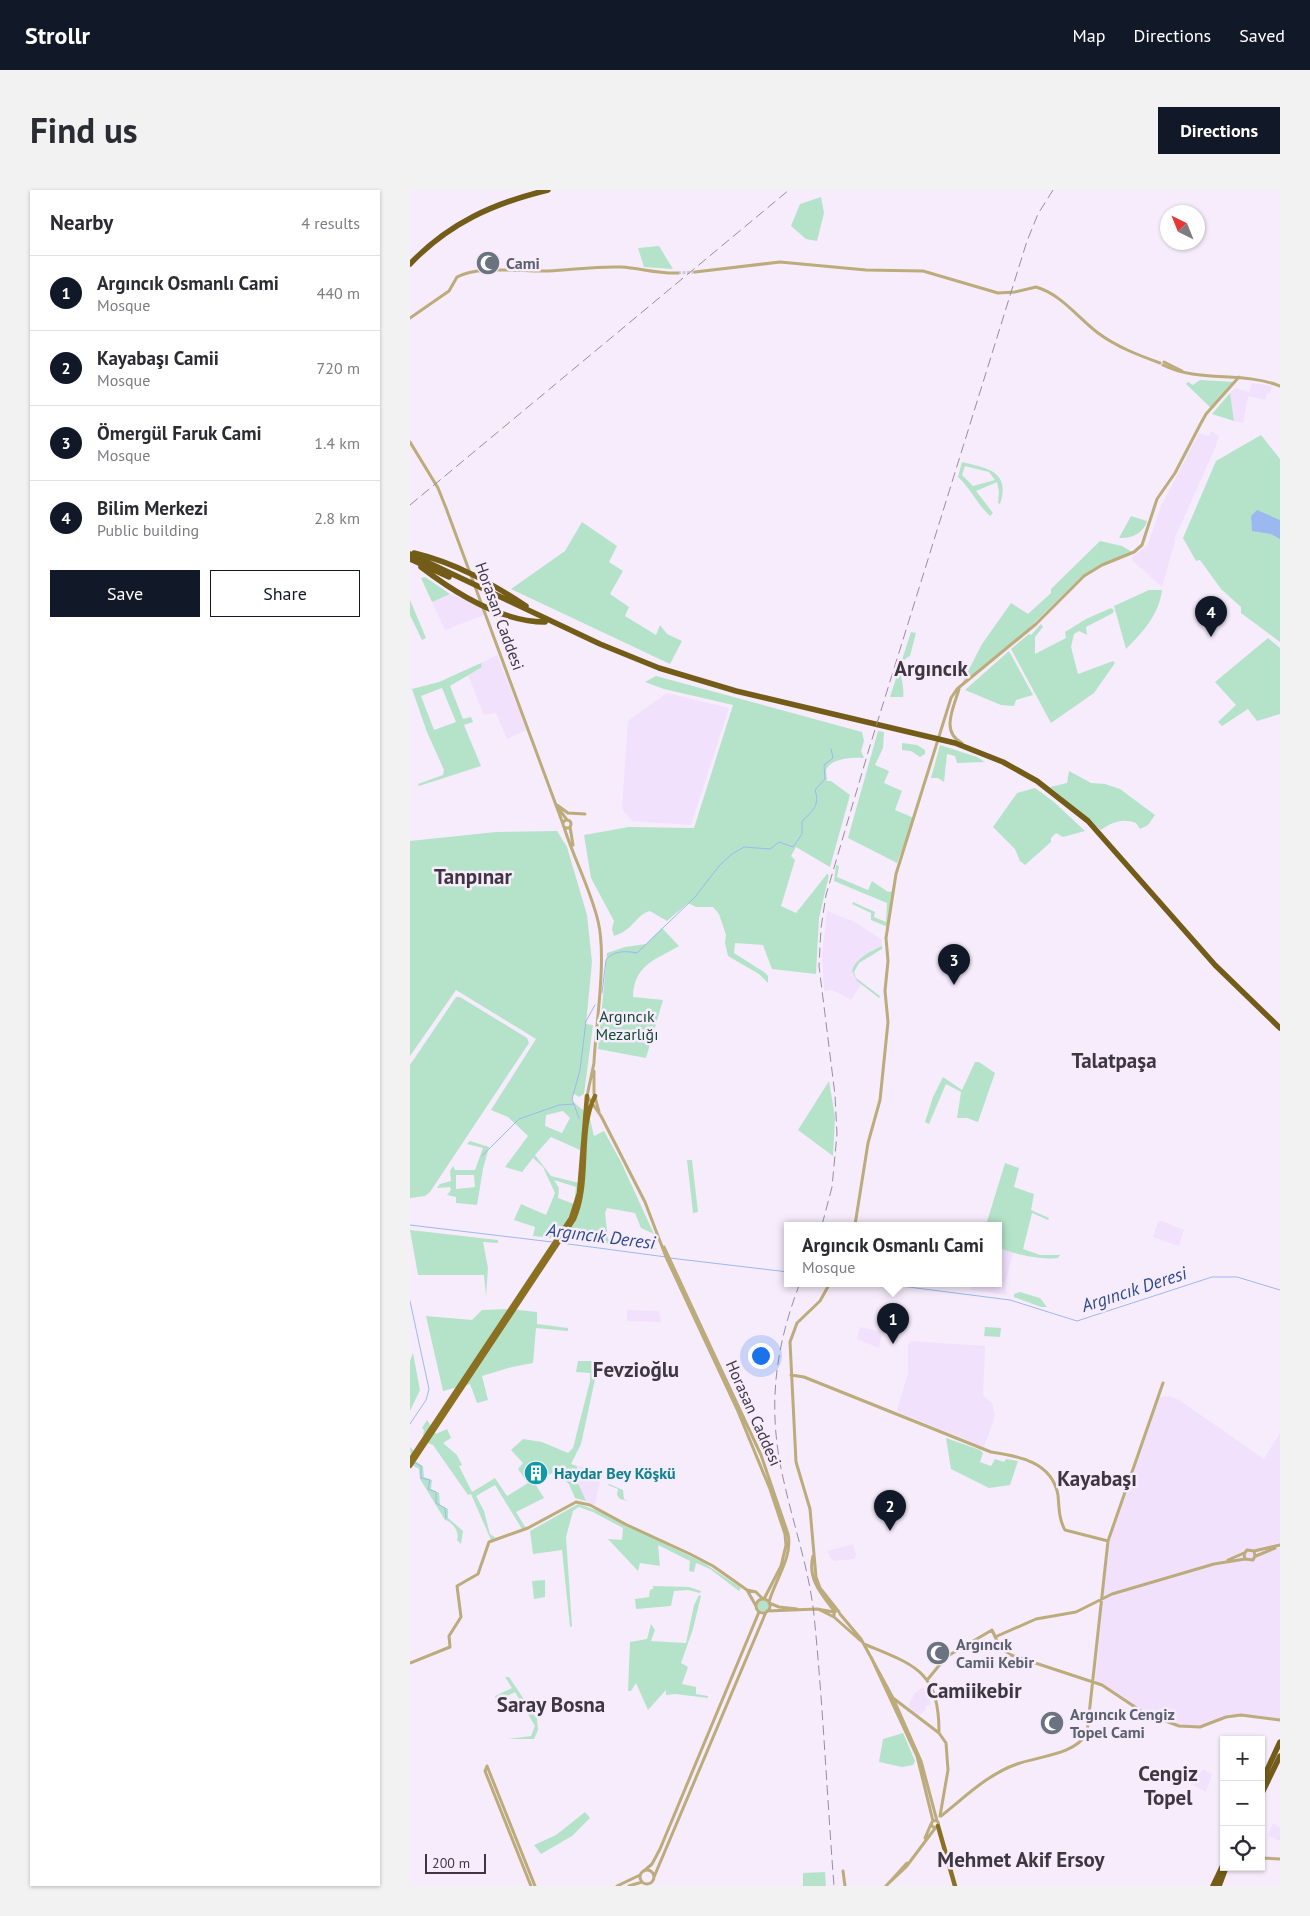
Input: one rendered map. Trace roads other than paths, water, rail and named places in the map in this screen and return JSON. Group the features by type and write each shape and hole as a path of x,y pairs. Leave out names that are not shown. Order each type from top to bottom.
{"highway":[{"path":"410,259 444,229 465,216 500,200 535,190"},
{"path":"410,264 438,238 467,219 499,204 548,190"},
{"path":"410,553 438,559 499,587 545,620"},
{"path":"410,553 484,592 632,662 686,681 972,748 1037,781 1074,808 1108,842 1215,965 1280,1028"},
{"path":"410,559 448,587 511,617 545,620"},
{"path":"410,559 469,584"},
{"path":"885,727 983,756 1035,784 1056,798 1106,844 1237,993 1280,1032"},
{"path":"1261,1781 1280,1742"},
{"path":"1265,1787 1280,1756"},
{"path":"1211,1886 1221,1871"},
{"path":"1218,1886 1223,1871"}],"main road":[{"path":"410,1466 580,1206 594,1094"},
{"path":"410,1460 557,1243 571,1218 579,1193 587,1096"},
{"path":"936,1823 955,1886"}],"street":[{"path":"695,272 777,262 866,270 916,270 998,293 1032,287 1043,289 1062,302 1108,340 1133,353 1185,372 1239,377 1280,386"},
{"path":"410,318 449,291 456,278 460,275 496,271 550,271 575,268 617,267 656,273 678,273"},
{"path":"855,1222 868,1143 880,1100 887,1028 885,993 888,960 886,938 895,880 900,857 918,808 950,700 959,687 1036,624 1081,578 1102,565 1134,552 1142,545 1157,499 1174,473 1204,418 1239,377"},
{"name":"Horasan Caddesi","path":"410,442 438,488 557,804 563,826 574,850 598,921 601,938 594,1094 601,1116"},
{"path":"959,687 949,727 956,739 972,748"},
{"path":"557,804 567,812 585,814"},
{"name":"Horasan Caddesi","path":"557,804 570,822 574,850"},
{"path":"563,826 568,820"},
{"path":"563,826 570,827"},
{"name":"Horasan Caddesi","path":"594,1063 587,1096 601,1116 645,1202 694,1321 756,1451 785,1534 783,1559 768,1593 763,1599"},
{"path":"589,1090 594,1094"},
{"name":"Horasan Caddesi","path":"661,1240 751,1432 772,1483 787,1531 789,1542 787,1555 769,1602"},
{"path":"828,1287 820,1301 802,1317 792,1332 790,1342 796,1462 810,1509 814,1581 830,1604 862,1642 894,1698 920,1756 936,1823"},
{"path":"791,1375 804,1377 991,1452 1027,1459 1052,1478 1057,1491 1065,1530 1108,1541"},
{"path":"940,1816 996,1774 1019,1763 1058,1752 1082,1740 1088,1729 1108,1541 1163,1383"},
{"path":"410,1663 450,1647 449,1636 461,1617 457,1586 478,1574 489,1542 528,1528 576,1502 590,1505 627,1526 690,1554 747,1590 768,1593"},
{"path":"1225,1562 1249,1550 1254,1551 1280,1546"},
{"path":"995,1637 1036,1619 1076,1612 1112,1594 1225,1562 1245,1559 1250,1561 1255,1556 1280,1546"},
{"path":"1254,1551 1255,1556"},
{"path":"1244,1553 1245,1559"},
{"path":"813,1556 817,1583 840,1617 835,1618"},
{"path":"642,1873 652,1864 660,1849 759,1612 747,1590"},
{"path":"756,1592 763,1599 782,1608 807,1610"},
{"path":"756,1606 758,1601 763,1599"},
{"path":"629,1886 646,1884 652,1882 654,1878 730,1693 767,1612 769,1602"},
{"path":"825,1609 830,1604"},
{"path":"817,1609 835,1618 862,1642 904,1662 928,1679 936,1705 939,1733"},
{"path":"759,1612 825,1609 837,1612"},
{"path":"835,1618 837,1612"},
{"path":"928,1679 940,1663 956,1651 992,1630 1001,1648 1015,1657 1094,1683 1113,1691 1144,1714 1182,1727 1200,1727 1226,1717 1241,1714 1280,1720"},
{"path":"871,1656 917,1756 936,1823"},
{"path":"888,1885 925,1841 940,1816 948,1759 946,1743 939,1733 894,1698"},
{"path":"487,1766 533,1886 485,1771 487,1766"},
{"path":"1265,1858 1280,1859"},
{"path":"617,1886 650,1871 654,1878 655,1886"},
{"path":"843,1871 845,1886"},
{"path":"642,1873 646,1884"}],"water":[{"path":"1257,510 1280,520 1280,539 1271,534 1252,531 1251,516"}],"waterway":[{"path":"602,993 606,960 612,954 620,952 637,953 695,897 719,866 732,854 744,847 770,849 779,842 793,847 802,834 802,821 816,804 815,790 825,779 824,765 833,758 831,749"},
{"path":"579,1118 572,1099 580,1070 586,1021 595,1005"},
{"path":"482,1156 519,1119 559,1105 574,1104"},
{"name":"Argıncık Deresi","path":"410,1225 552,1242"},
{"name":"Argıncık Deresi","path":"561,1243 666,1257"},
{"name":"Argıncık Deresi","path":"670,1258 784,1272"},
{"name":"Argıncık Deresi","path":"908,1287 1010,1300 1077,1321 1212,1277 1237,1277 1280,1290"},
{"path":"410,1301 429,1389 426,1400 410,1424"},
{"path":"415,1463 421,1466 421,1478 430,1480 428,1489 436,1492 436,1503 445,1508 446,1518"}],"tunnel":[{"path":"678,273 695,272"}],"railway":[{"path":"410,505 789,190"},
{"path":"823,1222 832,1187 837,1134 835,1095 819,966 821,928 826,895 869,749 1027,241 1038,214 1053,190"},
{"path":"799,1287 784,1332 779,1357 776,1381 776,1430 784,1482 812,1598 820,1683 834,1886"}],"place":[{"name":"Cami","path":"488,263"},
{"name":"Bilim Merkezi","path":"1211,637"},
{"name":"Ömergül Faruk Cami","path":"954,985"},
{"name":"Argıncık Osmanlı Cami","path":"893,1344"},
{"name":"Haydar Bey Köşkü","path":"536,1473"},
{"name":"Kayabaşı Camii","path":"890,1531"},
{"name":"Argıncık Camii Kebir","path":"938,1653"},
{"name":"Argıncık Cengiz Topel Cami","path":"1052,1723"}],"district":[{"name":"Argıncık","path":"931,668"},
{"name":"Tanpınar","path":"473,876"},
{"name":"Talatpaşa","path":"1114,1060"},
{"name":"Fevzioğlu","path":"636,1369"},
{"name":"Kayabaşı","path":"1097,1478"},
{"name":"Camiikebir","path":"974,1690"},
{"name":"Saray Bosna","path":"551,1704"},
{"name":"Cengiz Topel","path":"1168,1785"},
{"name":"Mehmet Akif Ersoy","path":"1021,1859"}],"park label":[{"name":"Argıncık Mezarlığı","path":"627,1025"}]}
